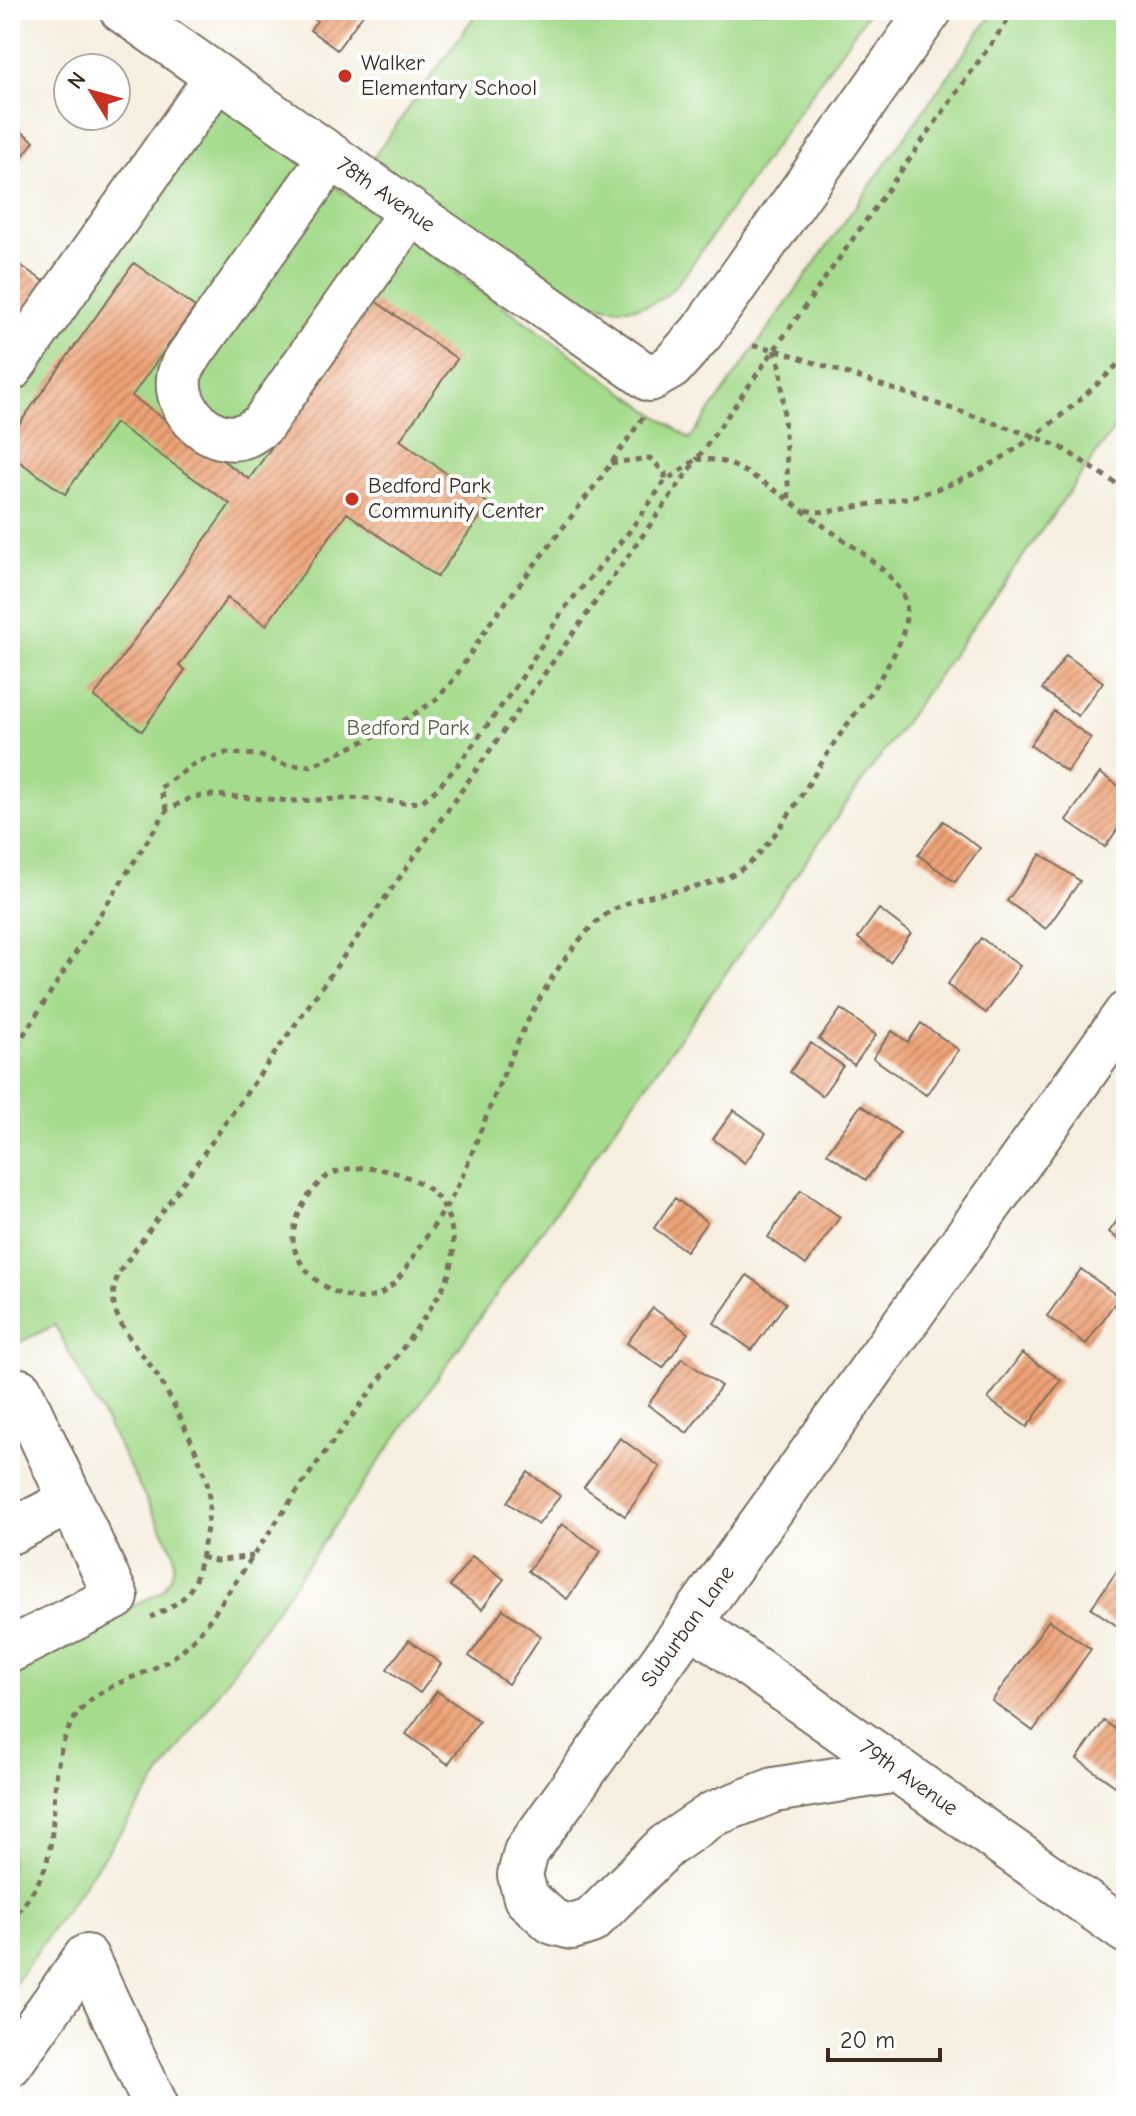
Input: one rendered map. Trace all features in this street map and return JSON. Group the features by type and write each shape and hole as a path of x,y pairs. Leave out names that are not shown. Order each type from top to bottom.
{"street":[{"name":"78th Avenue","path":"122,10 650,379 671,367 702,332 930,10"},
{"path":"10,369 217,77"},
{"path":"331,157 178,376 179,393 185,409 196,423 230,437 245,436 262,425 410,213"},
{"name":"Suburban Lane","path":"897,1770 774,1790 713,1814 666,1846 591,1921 572,1927 553,1922 526,1898 520,1875 526,1852 1126,1014"},
{"path":"10,1396 20,1391 71,1501 129,1610 10,1650"},
{"path":"10,1532 71,1501"},
{"name":"79th Avenue","path":"690,1623 1126,1931"},
{"path":"10,2064 86,1957 156,2106"}],"path":[{"path":"129,1610 182,1602 193,1586 209,1510 208,1488 202,1467 157,1375 119,1318 113,1290 118,1274 1015,10"},
{"path":"753,346 774,349 1033,436 1062,448 1126,490"},
{"path":"774,349 781,368 789,500"},
{"path":"801,509 815,513 830,511 943,487 973,474 1033,436 1126,356"},
{"path":"167,810 160,788 197,762 226,753 258,755 286,765 311,766 392,728 436,700 636,426"},
{"path":"611,463 650,458 665,473 665,481"},
{"path":"10,1056 167,810 192,797 212,795 293,801 362,798 421,802 461,761 519,682 563,610 629,532 665,481 697,459 723,461 789,500 896,582 907,605 903,634 886,667 753,860 732,875 709,884 635,901 609,911 577,943 539,1002 505,1071 457,1187 443,1210 400,1277 385,1292 374,1297 348,1296 313,1278 297,1254 293,1237 306,1198 318,1183 334,1172 378,1169 406,1176 439,1198 443,1210 453,1233 451,1269 414,1332 315,1466 213,1615 184,1650 162,1665 107,1688 78,1713 59,1752 47,1863 36,1886 10,1922"},
{"path":"201,1557 216,1561 254,1556"}],"green space":[{"path":"479,10 870,10 673,289 664,297 641,307 616,308 566,295 373,158"},
{"name":"Bedford Park","path":"995,10 1126,10 1126,412 491,1302 10,1990 10,1669 161,1592 168,1583 175,1558 55,1325 10,1347 10,384 221,105 690,439"}],"building":[{"path":"301,10 366,10 337,50 310,30 317,21"},
{"path":"10,123 34,141 10,174"},
{"path":"10,258 46,283 23,315 10,305"},
{"name":"Bedford Park Community Center","path":"134,263 195,307 132,396 249,479 375,301 457,359 400,440 489,504 437,577 347,513 266,625 227,598 179,666 185,670 142,731 94,697 230,504 115,423 65,494 10,455 10,437"},
{"path":"1066,655 1103,682 1078,716 1042,689"},
{"path":"1054,711 1091,738 1067,772 1030,745"},
{"path":"1100,773 1126,791 1126,817 1105,847 1066,820"},
{"path":"943,821 980,848 955,882 918,855"},
{"path":"1041,854 1080,881 1046,929 1007,901"},
{"path":"879,909 911,933 890,962 858,938"},
{"path":"981,938 1020,966 986,1013 947,985"},
{"path":"841,1009 876,1035 854,1065 819,1039"},
{"path":"921,1023 959,1050 926,1095 873,1058 892,1031 908,1042"},
{"path":"811,1043 843,1066 822,1096 790,1072"},
{"path":"861,1105 900,1133 866,1180 827,1153"},
{"path":"734,1110 766,1133 745,1163 713,1139"},
{"path":"801,1190 840,1217 806,1265 768,1237"},
{"path":"675,1198 707,1222 686,1251 654,1228"},
{"path":"1126,1208 1126,1245 1109,1232"},
{"path":"1081,1269 1119,1297 1086,1344 1047,1316"},
{"path":"747,1275 786,1303 752,1350 714,1323"},
{"path":"653,1308 688,1333 663,1368 627,1343"},
{"path":"1022,1353 1061,1380 1027,1427 988,1399"},
{"path":"682,1358 721,1386 687,1433 648,1405"},
{"path":"620,1438 660,1467 625,1516 584,1487"},
{"path":"528,1472 560,1496 538,1525 507,1502"},
{"path":"562,1524 601,1551 567,1599 528,1571"},
{"path":"472,1556 504,1579 482,1609 450,1586"},
{"path":"1117,1571 1126,1577 1126,1632 1091,1608"},
{"path":"503,1609 541,1636 508,1684 469,1656"},
{"path":"1049,1620 1091,1649 1033,1731 992,1701"},
{"path":"409,1640 441,1664 420,1693 387,1669"},
{"path":"437,1691 479,1721 448,1764 406,1734"},
{"path":"1104,1721 1126,1737 1126,1776 1118,1788 1077,1759"}],"place":[{"name":"Walker Elementary School","path":"345,76"},
{"name":"Bedford Park Community Center","path":"352,499"}]}
